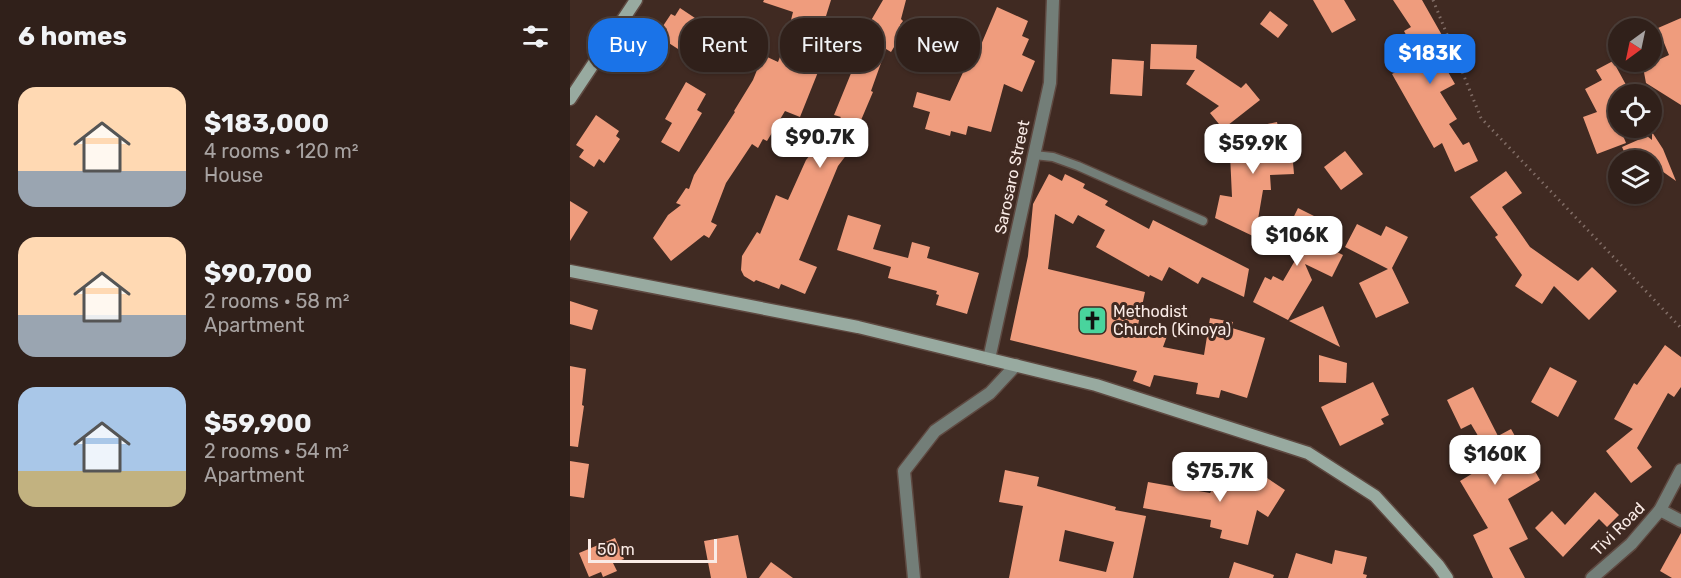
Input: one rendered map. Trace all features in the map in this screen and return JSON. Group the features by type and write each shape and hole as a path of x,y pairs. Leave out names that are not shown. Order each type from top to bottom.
{"street":[{"path":"570,99 636,0"},
{"name":"Sarosaro Street","path":"989,359 1050,83 1053,0"},
{"path":"570,271 858,327 1016,365 1096,385 1308,453 1375,496 1438,565 1447,578"},
{"path":"914,578 904,471 935,431 990,393 1016,365"},
{"name":"Tivi Road","path":"1592,578 1631,544 1660,510 1681,470"},
{"path":"1660,510 1681,521"}],"lane":[{"path":"1034,154 1053,157 1078,166 1203,221"}],"path":[{"path":"1433,0 1481,118 1681,328"}],"building":[{"path":"764,0 831,0 825,18 792,18 793,12 763,2"},
{"path":"883,0 906,0 901,18 896,18 896,44 891,52 886,49 884,55 884,18 872,18"},
{"path":"1313,0 1344,0 1356,20 1332,33"},
{"path":"1393,0 1422,0 1443,37 1432,44 1455,84 1440,92 1457,119 1449,124 1463,145 1469,142 1478,161 1455,172 1442,143 1434,148 1392,74 1419,59 1404,31 1411,27"},
{"path":"997,7 1028,21 1022,36 1029,39 1022,55 1035,61 1022,92 1004,84 991,132 968,126 966,135 951,131 950,136 925,129 930,112 913,107 917,92 950,101 963,72 980,72 980,47"},
{"path":"680,8 695,18 680,18 680,50 668,43 668,18 671,14 675,16"},
{"path":"1270,11 1288,25 1278,38 1260,24"},
{"path":"1681,18 1681,105 1662,93 1662,84 1646,83 1644,72 1662,72 1662,58 1669,55 1662,38 1662,26"},
{"path":"1151,44 1197,45 1196,58 1241,88 1246,83 1260,100 1223,129 1210,113 1219,106 1186,84 1195,70 1150,69"},
{"path":"768,57 778,62 780,57 780,72 818,72 800,117 785,111 767,141 763,139 758,148 752,144 726,183 711,222 717,225 709,238 704,235 671,261 653,238 668,215 681,205 676,203 686,188 689,189 694,175 735,112 756,72 768,72"},
{"path":"1112,59 1144,61 1142,96 1110,94"},
{"path":"1608,64 1608,72 1619,72 1626,84 1608,84 1608,138 1624,138 1626,143 1597,154 1583,117 1597,112 1585,89 1602,80 1596,70"},
{"path":"852,72 878,72 871,91 873,92 853,139 857,141 838,166 799,260 817,267 805,294 781,284 779,289 756,280 754,282 744,276 741,270 742,256 757,232 760,234 776,195 788,200 806,160 841,117 834,115"},
{"path":"686,82 706,94 697,110 702,113 679,152 661,142 672,123 665,119"},
{"path":"596,115 619,131 616,136 620,139 604,163 599,159 594,167 579,157 584,150 576,145"},
{"path":"1277,122 1283,151 1292,151 1294,174 1270,175 1271,190 1263,190 1255,237 1215,218 1220,195 1232,197 1230,154 1243,154 1226,133"},
{"path":"1642,138 1652,140 1656,138 1663,149 1676,181 1662,171 1662,150 1623,150 1622,147"},
{"path":"1345,151 1363,174 1341,190 1324,167"},
{"path":"1506,171 1522,193 1502,207 1530,247 1578,281 1592,267 1617,291 1589,320 1554,286 1542,304 1515,286 1522,275 1495,237 1498,235 1470,197"},
{"path":"1049,174 1062,181 1065,174 1085,184 1083,188 1108,201 1105,205 1149,229 1153,220 1249,269 1244,297 1202,277 1198,284 1169,267 1162,281 1150,275 1149,277 1096,247 1105,230 1078,215 1073,224 1055,214 1048,269 1145,292 1138,325 1167,336 1163,347 1204,355 1210,318 1233,322 1232,328 1265,338 1247,398 1221,390 1219,398 1196,394 1198,383 1154,375 1150,387 1133,381 1137,371 1010,340 1028,256 1033,204"},
{"path":"570,201 588,212 570,241"},
{"path":"1298,208 1320,219 1311,239 1343,255 1332,277 1305,264 1312,280 1288,320 1253,302 1265,277 1271,280 1273,276 1283,281 1297,257 1278,249"},
{"path":"848,215 881,225 873,249 908,258 912,242 930,247 927,258 979,273 967,314 936,305 939,295 936,294 937,291 888,278 891,267 837,250"},
{"path":"1357,224 1381,236 1386,226 1408,237 1392,268 1409,303 1376,318 1359,283 1388,269 1345,247"},
{"path":"570,301 598,310 592,330 570,324"},
{"path":"1323,306 1340,347 1289,321"},
{"path":"1665,345 1681,357 1681,387 1674,397 1668,393 1637,448 1652,467 1631,483 1606,451 1633,429 1614,419 1634,383 1637,385"},
{"path":"1319,355 1347,363 1346,383 1319,382"},
{"path":"570,366 586,369 578,447 570,446"},
{"path":"1550,367 1577,381 1558,417 1531,402"},
{"path":"1373,382 1389,415 1381,419 1384,424 1340,446 1321,407"},
{"path":"1473,387 1498,436 1511,429 1540,480 1508,499 1528,539 1509,548 1525,578 1493,578 1473,535 1488,528 1460,481 1493,461 1471,424 1461,429 1447,400"},
{"path":"570,461 589,464 584,498 570,496"},
{"path":"1252,468 1285,490 1268,517 1257,510 1248,545 1220,538 1222,530 1210,527 1211,520 1143,508 1148,482 1210,493 1226,471 1243,483"},
{"path":"1005,470 1039,477 1037,486 1116,507 1115,510 1146,516 1133,578 1009,578 1023,506 999,502","holes":["1065,530 1114,542 1106,572 1059,561"]},
{"path":"1595,492 1619,515 1607,527 1599,519 1563,557 1535,528 1552,511 1565,525"},
{"path":"1681,533 1681,578 1672,578 1660,571"},
{"path":"738,535 747,578 711,578 704,541"},
{"path":"615,538 624,559 613,563 617,571 603,577 601,572 589,577 579,553"},
{"path":"1335,550 1367,557 1363,574 1367,575 1366,578 1288,578 1296,553 1332,564"},
{"path":"771,562 793,578 759,578"},
{"path":"1234,562 1274,575 1273,578 1229,578"}],"place":[{"name":"Methodist Church (Kinoya)","path":"1092,320"}]}
